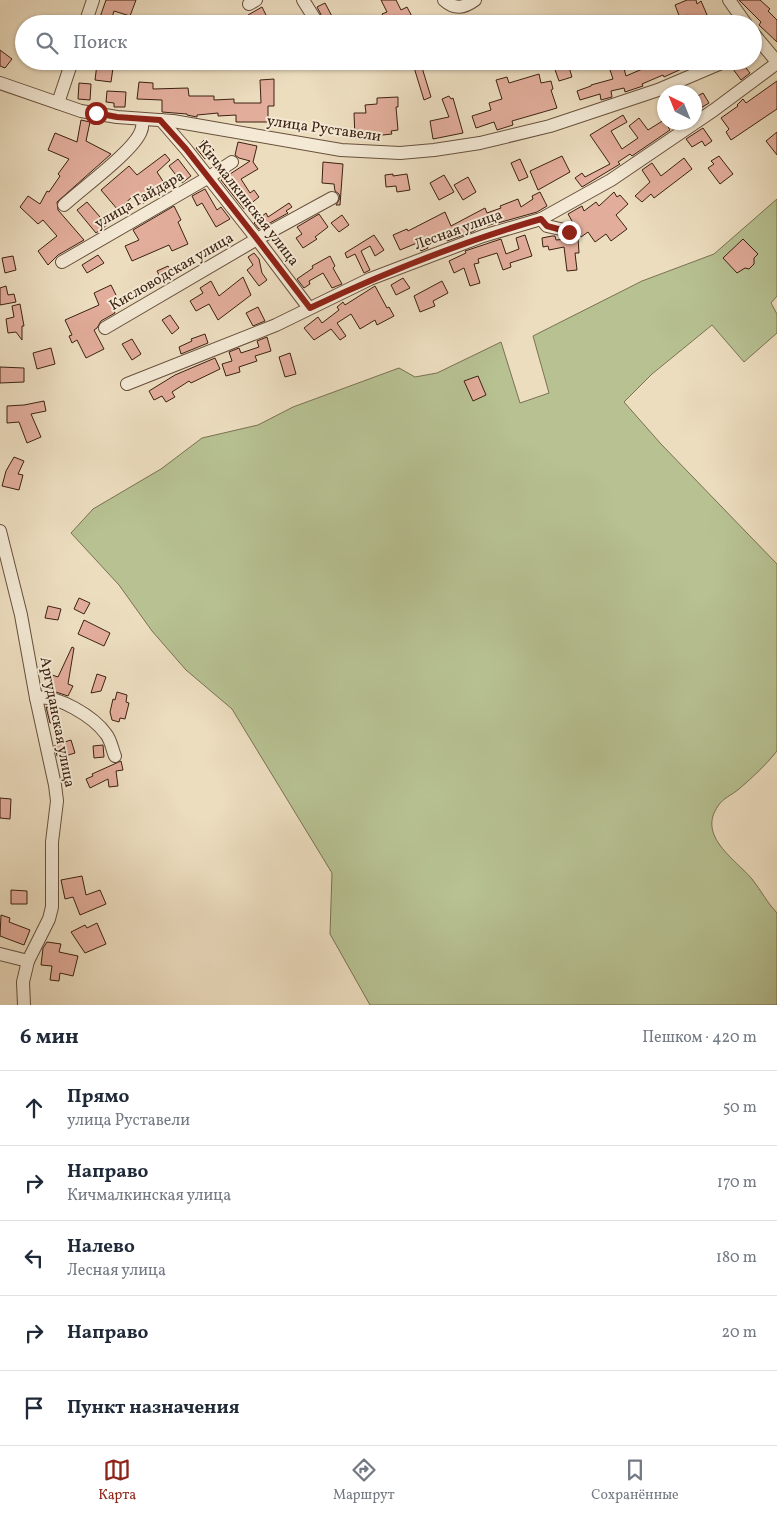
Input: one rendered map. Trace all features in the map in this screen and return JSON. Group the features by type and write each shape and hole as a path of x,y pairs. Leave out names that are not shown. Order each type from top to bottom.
{"street":[{"path":"88,15 93,0"},
{"path":"303,0 312,15"},
{"path":"444,0 458,8 464,7 475,0"},
{"path":"729,0 740,15"},
{"path":"762,47 777,62"},
{"name":"Лесная улица","path":"126,384 276,325 370,279 483,236 541,219 611,180 714,110 777,62"},
{"path":"58,103 69,70"},
{"name":"улица Руставели","path":"0,83 81,111 117,117 160,120 341,150 382,153 415,152 480,143 550,126 658,90 705,70"},
{"path":"64,205 134,143 142,129 143,119"},
{"name":"Кичмалкинская улица","path":"160,120 209,177 310,308"},
{"name":"улица Гайдара","path":"62,262 232,162"},
{"name":"Кисловодская улица","path":"105,328 257,239 332,198"},
{"path":"541,219 547,226 569,232"},
{"name":"Аргуданская улица","path":"0,531 21,615 57,802 52,842 52,907 49,919 28,961 23,982 24,1005"},
{"path":"36,698 49,698 82,713 96,722 108,736 115,756"},
{"path":"0,954 28,961"}],"green space":[{"path":"777,199 777,296 771,303 777,314 777,333 744,362 712,325 652,374 624,402 661,444 777,564 777,751 749,780 720,803 713,817 712,827 715,837 721,846 752,879 777,913 777,1005 370,1005 330,934 332,873 232,709 186,670 152,631 119,585 71,533 93,509 161,469 202,438 258,425 293,407 399,368 415,377 437,373 501,342 520,403 549,393 533,336 642,281 714,254"}],"building":[{"path":"106,0 136,0 130,15 114,11 113,15 101,15"},
{"path":"381,0 396,0 401,10 407,7 411,15 382,14 387,12"},
{"path":"687,0 696,0 697,4 701,1 707,15 679,15 675,5"},
{"path":"739,0 760,0 770,9 768,11 777,20 777,42 762,28 762,15 754,15"},
{"path":"325,3 331,15 321,15 317,7"},
{"path":"262,7 266,15 248,15"},
{"path":"0,50 12,59 5,68 0,66"},
{"path":"96,70 113,70 111,82 95,80"},
{"path":"415,70 423,70 431,97 424,100"},
{"path":"555,70 570,70 572,77 559,81"},
{"path":"610,70 624,70 626,76 640,70 679,70 625,92 624,88 611,91 612,97 601,100 600,94 580,100 577,91 613,79"},
{"path":"734,70 748,70 750,73 741,80"},
{"path":"539,74 541,83 551,81 553,89 551,90 557,108 512,121 513,125 497,130 494,122 476,128 472,116 491,110 489,103 502,99 496,80 507,77 509,83"},
{"path":"274,79 274,106 268,106 268,122 236,122 236,115 218,116 218,113 197,115 197,117 187,114 162,112 162,100 137,99 139,82 153,83 153,89 188,88 189,96 214,96 214,100 234,99 234,103 261,103 260,80"},
{"path":"777,81 777,109 731,140 726,132 729,129 721,118 738,106 743,99 746,103"},
{"path":"79,83 91,84 90,100 78,99"},
{"path":"107,91 126,92 125,107 114,107 114,103 106,102"},
{"path":"702,94 709,103 702,107"},
{"path":"449,96 451,99 453,98 463,133 433,139 430,121 449,117 442,99"},
{"path":"398,97 398,107 396,107 398,130 391,131 392,134 355,138 354,113 366,113 365,105 377,104 377,98"},
{"path":"623,115 627,122 611,131 622,149 638,138 629,126 639,118 648,130 657,124 657,130 670,130 632,156 630,154 618,162 620,164 582,187 575,178 582,173 585,177 610,164 590,135"},
{"path":"81,120 90,122 86,141 111,154 57,202 58,210 84,240 58,255 48,265 38,251 57,236 43,220 38,224 20,207 28,196 40,204 47,191 49,192 60,176 58,174 69,159 48,150 55,133 77,142"},
{"path":"702,129 712,141 705,146 702,141 692,147 686,139"},
{"path":"777,132 777,155 766,141"},
{"path":"204,140 214,150 205,159 196,148"},
{"path":"238,142 257,146 253,162 258,169 241,179 250,193 254,190 259,197 244,209 221,180 250,161 235,155"},
{"path":"165,154 170,160 157,172 168,189 140,205 133,196 118,210 101,190 129,166 137,175"},
{"path":"562,156 570,172 538,190 530,171"},
{"path":"719,156 733,174 720,184 708,168 714,164 711,161"},
{"path":"684,158 692,169 654,198 651,194 642,202 635,196 650,182 642,170 652,163 661,176"},
{"path":"178,159 191,176 182,183 169,166"},
{"path":"520,159 528,177 519,181 511,163"},
{"path":"323,162 343,164 340,205 336,205 340,198 339,194 335,191 334,184 322,183"},
{"path":"393,174 393,176 407,174 410,190 397,192 396,186 386,187 385,175"},
{"path":"444,175 454,192 439,200 430,183"},
{"path":"468,177 476,192 463,200 454,185"},
{"path":"205,189 217,210 221,207 230,219 216,227 202,203 197,206 192,196"},
{"path":"540,192 547,206 537,212 487,226 486,224 472,232 447,241 445,237 427,245 428,248 421,251 417,243 400,250 393,235 407,229 408,231 445,212 451,226 485,208 487,213 518,199 521,207 533,199 532,196"},
{"path":"614,192 617,197 620,195 628,204 616,215 627,229 611,241 606,234 595,242 588,232 581,237 568,214 582,206 584,211 596,202 599,206"},
{"path":"87,202 107,225 96,233 77,210"},
{"path":"289,203 292,207 286,211 288,213 259,229 254,223 266,213 268,217"},
{"path":"174,206 181,220 178,222 188,244 172,251 169,245 132,261 125,246 139,240 133,230"},
{"path":"319,214 328,227 315,237 317,239 303,248 296,238 302,234 297,227"},
{"path":"342,215 349,225 339,232 331,223"},
{"path":"374,235 384,250 375,256 370,246 361,251 370,270 364,273 355,254 347,258 345,253"},
{"path":"525,235 532,256 510,263 511,267 503,270 497,253 478,259 479,263 474,264 480,283 470,286 464,268 454,273 449,261 466,253 465,251 501,239 506,254 519,249 516,238"},
{"path":"555,236 556,240 578,238 579,253 575,253 577,270 567,271 564,247 549,250 548,246 543,247 542,238"},
{"path":"743,239 758,254 754,258 754,264 749,269 745,268 737,273 723,258"},
{"path":"254,253 259,259 262,273 267,280 259,286 247,270 253,265 248,257"},
{"path":"98,255 104,263 87,273 82,265"},
{"path":"13,256 16,270 5,273 2,258"},
{"path":"330,256 335,266 333,268 342,284 332,288 323,273 309,281 310,284 304,288 297,279 313,268 312,266"},
{"path":"168,266 174,276 159,284 155,278 159,275 157,271"},
{"path":"243,277 251,295 218,320 209,304 196,311 190,301 203,293 200,288 211,281 219,296"},
{"path":"403,278 410,288 396,295 391,285"},
{"path":"442,281 448,293 433,301 435,306 420,312 414,296"},
{"path":"111,285 117,297 110,301 115,313 101,321 94,330 104,349 86,358 77,340 72,343 69,336 72,335 65,320 99,305 94,293"},
{"path":"6,286 8,295 14,294 16,302 0,305 0,288"},
{"path":"375,286 387,308 389,307 394,316 377,325 375,320 360,329 351,314 337,323 346,336 340,340 331,329 314,340 304,328 318,317 322,323 339,310 337,307 343,302 345,305"},
{"path":"20,304 24,326 22,326 22,340 16,332 8,333 6,319 14,317 12,306"},
{"path":"258,307 265,321 253,326 246,313"},
{"path":"170,315 179,328 172,334 162,320"},
{"path":"205,334 208,343 181,354 179,347 192,341 191,339"},
{"path":"267,337 271,351 255,356 257,361 239,367 240,372 226,376 222,364 232,361 229,352 239,348 241,353 259,347 257,341"},
{"path":"132,339 141,354 132,360 122,344"},
{"path":"51,348 55,364 37,369 33,353"},
{"path":"290,353 296,374 285,377 279,357"},
{"path":"215,358 220,369 191,383 189,381 172,392 175,397 166,402 162,396 154,400 149,391 175,375"},
{"path":"0,367 24,368 24,382 0,383"},
{"path":"478,376 486,395 473,401 464,381"},
{"path":"44,401 46,411 31,414 41,437 27,443 19,422 7,423 7,406"},
{"path":"14,457 24,461 18,474 23,475 19,490 2,486 6,471"},
{"path":"79,598 90,603 84,614 74,609"},
{"path":"48,606 61,609 58,620 45,618"},
{"path":"84,620 110,633 104,646 78,634"},
{"path":"72,647 74,648 68,684 73,686 68,696 50,690 52,675 58,677"},
{"path":"97,674 106,677 101,691 91,693"},
{"path":"117,692 127,695 126,702 129,703 125,719 120,718 119,722 112,720 110,712"},
{"path":"46,707 56,709 58,722 50,723"},
{"path":"71,740 75,753 57,756 55,745"},
{"path":"103,745 104,757 94,758 93,746"},
{"path":"121,761 123,770 116,771 118,786 109,787 108,779 90,788 86,779 93,776 92,774"},
{"path":"0,798 11,799 10,819 0,818"},
{"path":"82,876 86,895 100,890 106,904 80,915 73,897 65,899 61,880"},
{"path":"11,890 27,891 27,904 11,904"},
{"path":"1,915 10,918 9,922 30,930 24,945 0,936"},
{"path":"97,923 106,944 85,953 71,932 85,925 87,928"},
{"path":"47,942 61,944 59,952 78,956 73,976 60,973 59,981 50,980 52,966 41,965 43,948"}],"route":[{"path":"96,113 117,117 160,120 186,149 310,308 370,279 501,230 541,219 547,226 569,232"}]}
